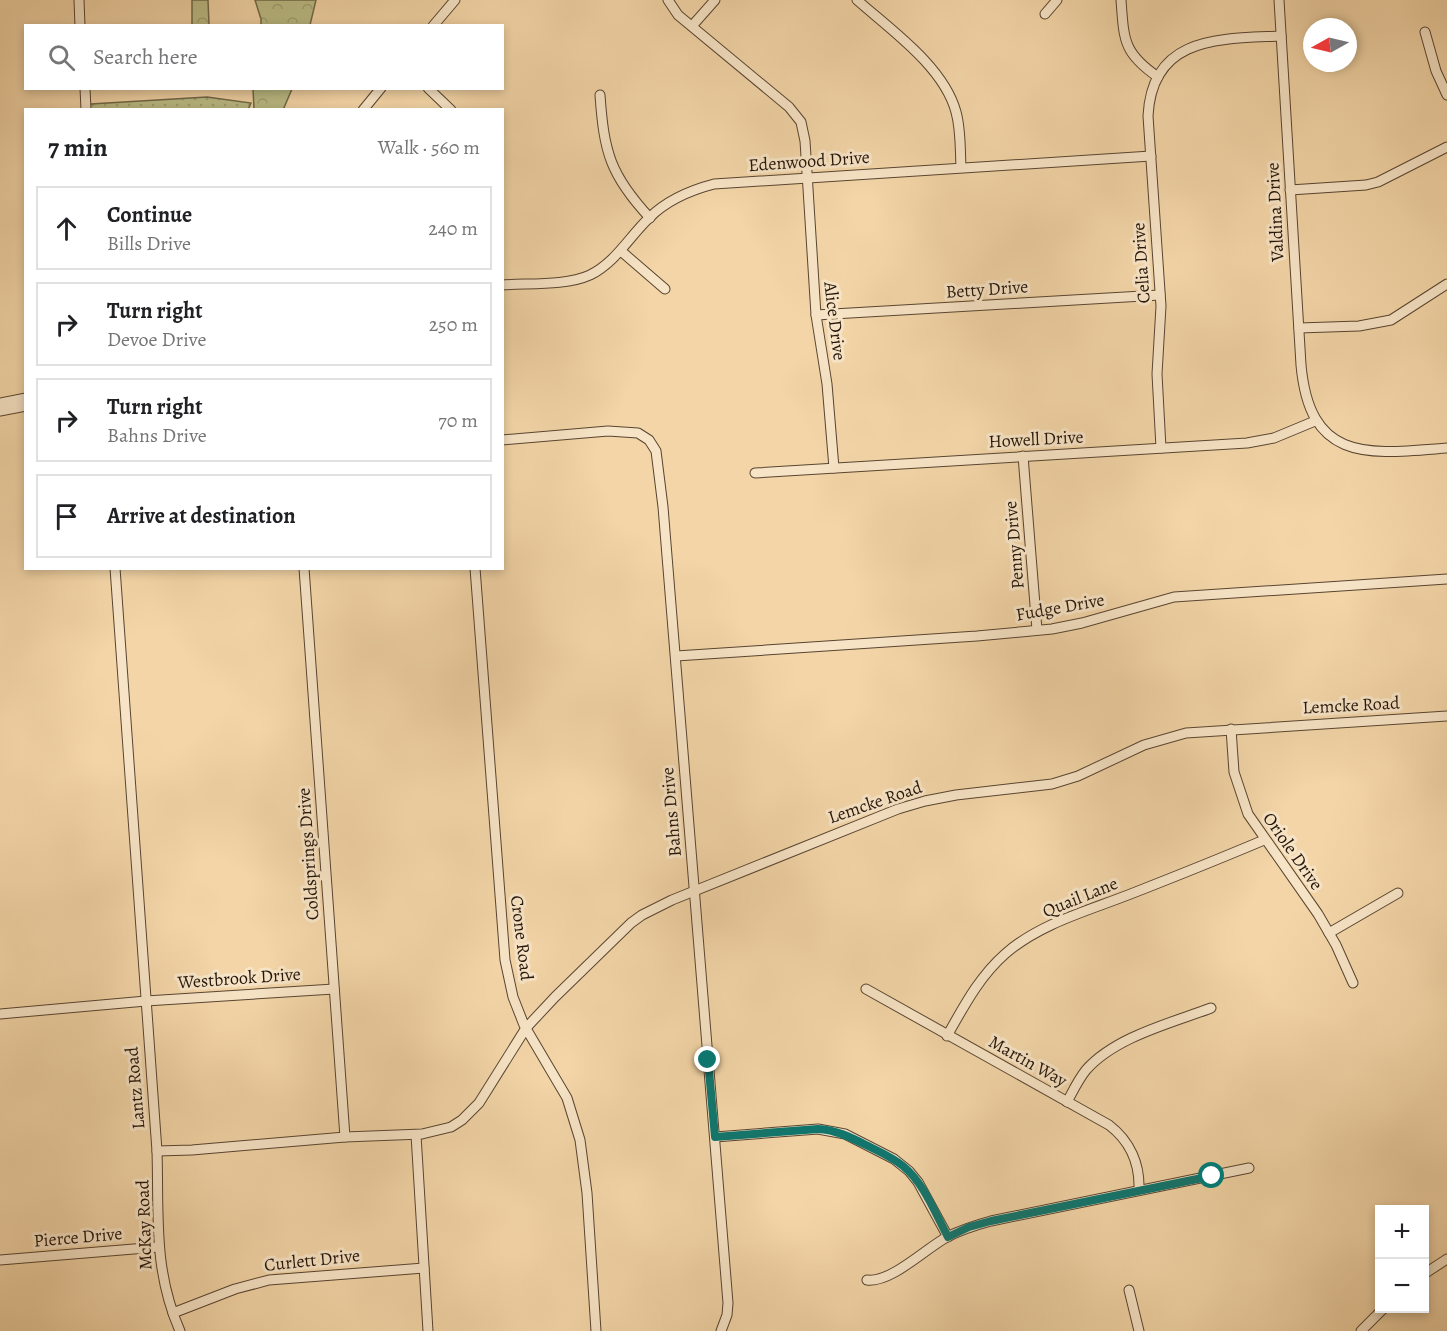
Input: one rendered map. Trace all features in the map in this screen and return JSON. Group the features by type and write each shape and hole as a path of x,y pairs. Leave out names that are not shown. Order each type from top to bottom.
{"street":[{"path":"79,0 80,24"},
{"path":"435,24 454,0"},
{"name":"Alice Drive","path":"668,0 675,11 794,112 801,123 804,134 816,315 826,384 834,468"},
{"path":"692,26 715,0"},
{"path":"857,0 930,66 943,83 956,113 961,167"},
{"path":"1045,14 1057,0"},
{"path":"1121,0 1127,45 1138,62 1158,77 1176,56 1199,43 1281,36"},
{"name":"Valdina Drive","path":"1279,0 1299,328 1304,385 1315,421"},
{"path":"1425,32 1436,71 1447,95"},
{"name":"Celia Drive","path":"1158,77 1149,107 1161,315 1157,374 1161,448"},
{"path":"85,90 86,108"},
{"path":"365,108 379,90"},
{"path":"430,90 449,108"},
{"path":"600,95 602,125 609,157 623,186 650,218"},
{"path":"1290,190 1366,185 1378,182 1447,147"},
{"name":"Edenwood Drive","path":"504,285 582,278 601,268 650,218 670,202 701,187 714,184 1151,156"},
{"path":"621,250 665,289"},
{"path":"1299,328 1359,326 1391,320 1447,284"},
{"name":"Betty Drive","path":"816,315 1160,295"},
{"path":"0,404 24,398"},
{"path":"0,411 24,406"},
{"path":"1315,421 1336,440 1359,450 1394,452 1447,448"},
{"name":"Howell Drive","path":"755,473 1265,441 1293,432 1315,421"},
{"name":"Bahns Drive","path":"504,440 608,431 633,432 642,435 651,443 656,452 676,656 728,1303 728,1316 721,1331"},
{"name":"Penny Drive","path":"1023,456 1037,630"},
{"name":"Lantz Road","path":"115,570 157,1151 345,1137 416,1135"},
{"name":"Coldsprings Drive","path":"304,570 345,1137"},
{"name":"Crone Road","path":"475,570 502,937 513,997 526,1028 567,1098 580,1140 587,1193 596,1331"},
{"name":"Fudge Drive","path":"676,656 977,636 1082,623 1174,597 1447,579"},
{"name":"Lemcke Road","path":"416,1135 445,1129 462,1120 473,1110 526,1028 588,963 631,923 650,911 694,891 842,830 914,804 956,795 1052,784 1078,776 1153,742 1186,733 1447,716"},
{"name":"Oriole Drive","path":"1231,729 1232,760 1238,789 1248,814 1264,840 1318,914 1353,983"},
{"name":"Quail Lane","path":"947,1036 983,977 1005,954 1027,938 1070,917 1264,840"},
{"path":"1329,933 1398,893"},
{"name":"Martin Way","path":"866,988 947,1036 1109,1125 1121,1136 1136,1162 1139,1190"},
{"name":"Westbrook Drive","path":"0,1014 146,1001 334,989"},
{"path":"1067,1102 1086,1071 1111,1049 1128,1040 1210,1008"},
{"path":"715,1137 818,1129 844,1134 894,1159 909,1171 918,1182 948,1237"},
{"path":"416,1135 429,1331"},
{"name":"McKay Road","path":"157,1151 158,1247 164,1284 180,1331"},
{"path":"867,1280 884,1279 948,1237 969,1227 1249,1168"},
{"name":"Pierce Drive","path":"0,1260 158,1247"},
{"path":"1429,1270 1447,1259"},
{"name":"Curlett Drive","path":"173,1313 236,1289 269,1280 424,1268"},
{"path":"1129,1290 1139,1331"},
{"path":"1361,1331 1379,1313"}],"green space":[{"path":"192,0 208,0 209,24 192,24"},
{"path":"255,0 316,0 310,24 261,24"},
{"path":"253,90 292,90 284,108 254,108"},
{"path":"207,97 251,103 249,108 90,108 91,104"}],"route":[{"path":"708,1060 715,1137 818,1129 844,1134 894,1159 909,1171 918,1182 948,1237 969,1227 991,1221 1212,1176"}]}
